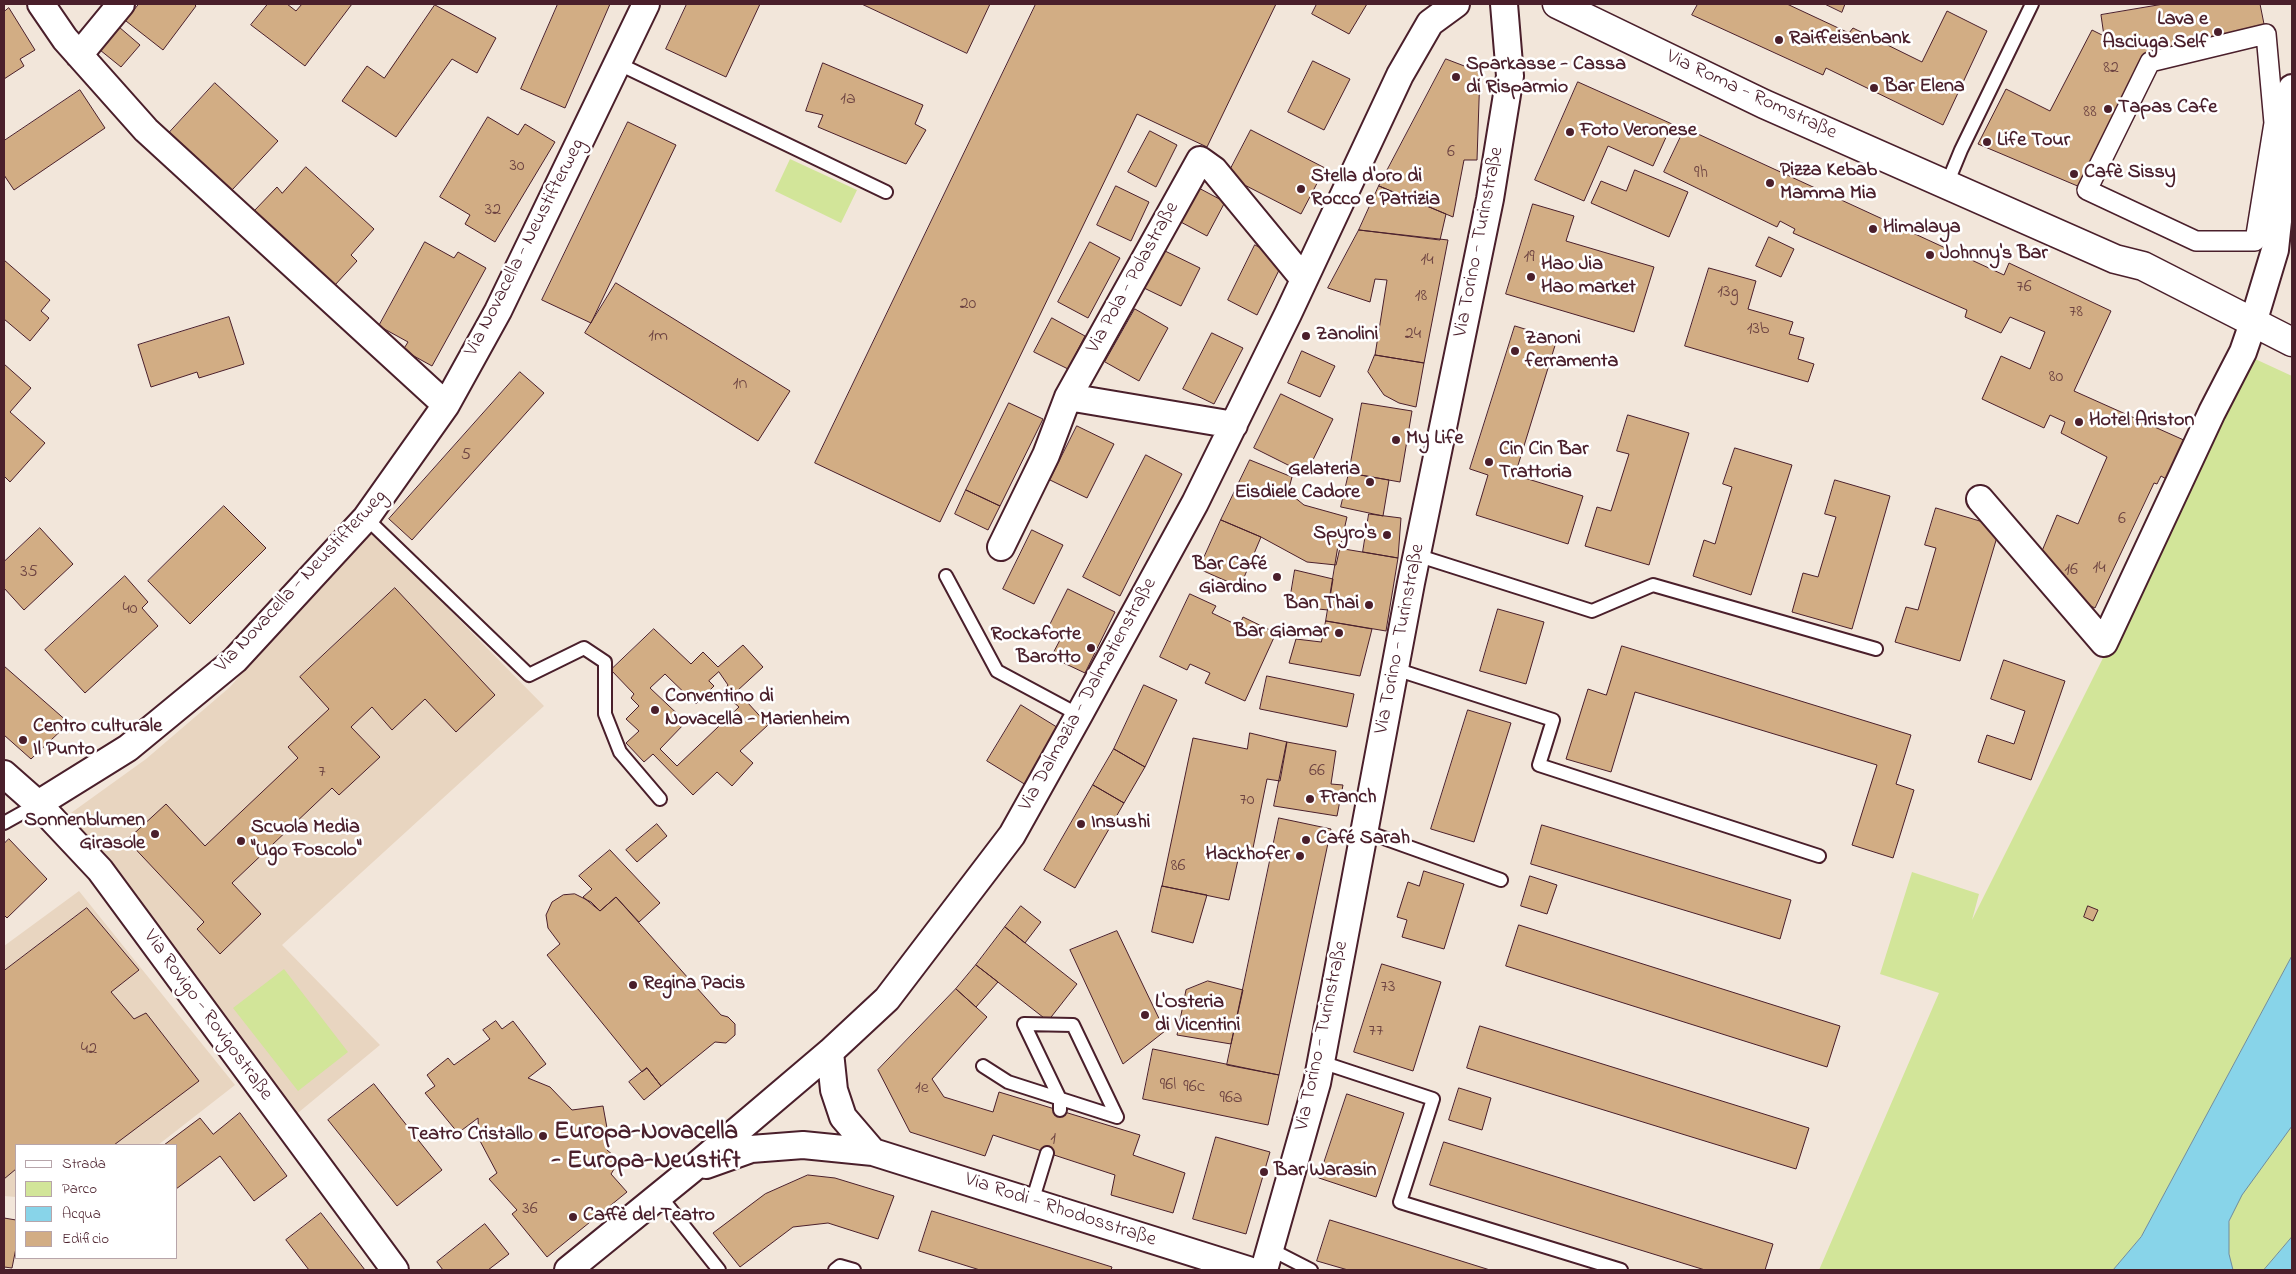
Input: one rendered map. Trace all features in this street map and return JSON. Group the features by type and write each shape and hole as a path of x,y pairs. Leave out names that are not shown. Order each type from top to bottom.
{"main road":[{"name":"Via Roma - Romstraße","path":"1557,4 1764,104 2115,259 2143,266 2292,342"}],"street":[{"path":"41,4 79,55 146,130 446,405"},
{"path":"79,55 121,4"},
{"name":"Via Novacella - Neustifterweg","path":"38,804 128,748 235,660 366,518 446,405 498,312 646,4"},
{"name":"Via Dalmazia - Dalmatienstraße","path":"568,1270 691,1170 830,1052 887,1000 1012,835 1080,716 1190,512 1234,425 1400,75 1430,23 1456,4"},
{"name":"Via Torino - Turinstraße","path":"1267,1260 1317,1083 1416,556 1490,199 1510,76 1504,4"},
{"path":"1980,499 2104,643 2212,412 2243,352 2275,250 2285,87 2266,34 2150,62 2087,190 2196,241 2256,241 2274,123 2285,87"},
{"name":"Via Pola - Polastraße","path":"1001,547 1046,455 1068,397 1200,160 1214,170 1303,278"},
{"path":"1068,397 1234,425"},
{"name":"Via Rovigo - Rovigostraße","path":"4,774 38,804 100,870 394,1270"},
{"path":"830,1052 834,1090 843,1117 873,1152"},
{"name":"Via Rodi - Rhodosstraße","path":"691,1170 751,1149 803,1145 873,1152 1248,1270"}],"lane":[{"path":"1947,184 1961,150 2032,4"},
{"path":"617,63 886,192"},
{"path":"366,518 529,675 584,648 605,662 605,714 620,752 660,798"},
{"path":"1416,556 1592,611 1653,585 1876,649"},
{"path":"946,576 998,670 1080,716"},
{"path":"1395,669 1553,720 1539,765 1819,856"},
{"path":"4,823 38,804"},
{"path":"1364,832 1501,880"},
{"path":"983,1066 1008,1082 1060,1105 1118,1117 1072,1024 1024,1024 1060,1105"},
{"path":"1321,1062 1433,1099 1400,1202 1621,1270"},
{"path":"1032,1202 1047,1153"},
{"path":"660,1196 719,1270"},
{"path":"1267,1260 1311,1270"},
{"path":"835,1270 840,1266 854,1270"}],"shaded area":[{"name":"Scuola Media \"Ugo Foscolo\"","path":"368,527 544,706 282,945 380,1045 293,1117 64,818 146,759 230,687"},
{"path":"79,891 235,1085 159,1144 15,1144 15,1197 4,1196 4,946"}],"green space":[{"path":"790,159 857,190 841,223 775,191"},
{"path":"2253,358 2292,376 2292,956 2141,1237 2113,1270 1819,1270 1939,993 1880,974 1912,872 1979,894 1972,920"},
{"path":"284,969 348,1052 298,1091 233,1008"},
{"path":"2292,1126 2292,1237 2264,1270 2233,1270 2229,1252 2228,1232 2234,1209 2248,1184"}],"water":[{"path":"2292,956 2292,1126 2242,1195 2229,1221 2229,1254 2233,1270 2113,1270 2141,1237"},
{"path":"2292,1237 2292,1270 2264,1270"}],"building":[{"path":"139,4 194,4 196,6 163,50 126,21"},
{"path":"268,4 287,4 296,11 302,4 352,4 305,66 251,25"},
{"path":"558,4 610,4 565,108 521,89"},
{"path":"687,4 760,4 726,77 666,49"},
{"path":"862,4 990,4 967,53"},
{"path":"1036,4 1276,4 1207,147 1137,114 940,522 815,463"},
{"path":"1317,4 1367,4 1349,34 1312,14"},
{"path":"1698,4 1787,4 1849,33 1853,28 1922,62 1947,11 1987,31 1943,125 1826,68 1823,75 1692,15"},
{"path":"1825,4 1845,4 1842,12"},
{"path":"2164,4 2260,4 2266,34 2150,62 2087,190 1978,144 2006,89 2050,111 2092,30 2104,36 2101,15"},
{"path":"435,5 496,38 477,73 452,59 396,137 342,101 367,66 384,78"},
{"path":"9,8 35,50 20,59 24,66 4,79 4,12"},
{"path":"119,27 140,45 121,67 100,50"},
{"path":"1446,59 1480,72 1477,160 1464,160 1453,217 1379,186"},
{"path":"1313,61 1350,79 1324,130 1288,112"},
{"path":"823,63 923,105 915,124 926,130 906,164 818,127 823,115 806,111"},
{"path":"1578,82 1672,124 1653,166 1608,146 1584,201 1535,180"},
{"path":"215,83 278,141 232,190 169,133"},
{"path":"80,90 105,128 14,190 4,175 4,141"},
{"path":"488,117 518,135 525,124 555,142 495,242 465,224 470,215 440,197"},
{"path":"628,122 676,145 591,323 542,300"},
{"path":"1685,128 2004,275 2009,263 2111,311 2074,391 2186,441 2168,480 2161,476 2157,484 2154,483 2095,608 2070,596 2037,563 2057,515 2078,524 2107,457 2061,433 2065,422 2050,415 2044,428 1982,399 2001,356 2030,369 2045,332 2010,317 2001,333 1965,317 1967,310 1793,233 1795,229 1780,221 1777,227 1664,172"},
{"path":"1251,130 1325,168 1301,214 1227,176"},
{"path":"1150,131 1177,145 1156,187 1128,172"},
{"path":"306,167 374,229 351,255 357,261 335,285 254,211 277,187 282,193"},
{"path":"1635,170 1688,192 1669,237 1591,203 1601,181 1626,191"},
{"path":"1116,186 1149,202 1131,241 1097,225"},
{"path":"1195,186 1225,202 1207,236 1177,220"},
{"path":"1379,186 1446,214 1440,240 1359,230"},
{"path":"1533,204 1574,216 1566,241 1654,267 1634,332 1506,294"},
{"path":"1359,230 1448,240 1424,363 1375,355 1387,280 1375,279 1370,302 1328,288"},
{"path":"1769,237 1794,249 1781,277 1756,266"},
{"path":"425,242 454,258 458,252 486,268 432,366 403,350 408,342 379,326"},
{"path":"1090,242 1120,258 1088,318 1058,302"},
{"path":"1255,245 1284,260 1257,315 1228,300"},
{"path":"1163,250 1200,268 1181,306 1144,288"},
{"path":"4,260 50,300 41,311 49,318 30,341 4,319"},
{"path":"1709,268 1756,281 1748,309 1793,322 1789,334 1804,338 1798,359 1814,364 1808,382 1685,346"},
{"path":"616,283 790,391 758,441 585,333"},
{"path":"1135,309 1168,328 1139,381 1105,362"},
{"path":"229,317 244,364 199,378 197,372 151,387 138,345"},
{"path":"1052,318 1085,336 1068,369 1034,352"},
{"path":"1515,326 1557,339 1515,475 1583,496 1568,544 1476,515 1488,475 1470,469"},
{"path":"1212,333 1243,348 1214,404 1183,389"},
{"path":"1302,351 1335,366 1320,397 1288,383"},
{"path":"1375,355 1424,363 1416,407 1399,403 1384,395 1368,372"},
{"path":"4,364 31,388 10,412 45,443 10,482 4,476"},
{"path":"520,372 544,393 412,540 389,519"},
{"path":"1281,394 1333,419 1306,474 1254,448"},
{"path":"1009,403 1043,419 1000,506 966,490"},
{"path":"1362,403 1412,411 1400,482 1349,473"},
{"path":"1628,415 1689,433 1649,565 1585,546 1597,507 1611,511 1629,454 1617,451"},
{"path":"1077,426 1114,444 1087,498 1050,480"},
{"path":"1735,448 1792,465 1751,595 1693,576 1704,540 1715,544 1732,487 1723,484"},
{"path":"1146,455 1182,474 1120,596 1083,577"},
{"path":"1250,460 1292,477 1288,492 1304,505 1347,517 1336,565 1307,562 1261,537 1221,520"},
{"path":"1349,473 1389,480 1383,516 1341,507"},
{"path":"1835,480 1890,496 1852,629 1792,612 1803,573 1818,577 1836,517 1825,514"},
{"path":"966,490 1000,506 988,530 955,514"},
{"path":"224,506 266,548 190,624 148,581"},
{"path":"1936,508 2000,527 1960,661 1895,642 1906,607 1918,610 1936,548 1925,545"},
{"path":"1369,514 1401,518 1398,558 1363,552"},
{"path":"1221,520 1261,537 1240,587 1199,569"},
{"path":"40,528 73,564 24,610 4,588 4,562"},
{"path":"1032,530 1063,545 1034,604 1003,589"},
{"path":"1338,548 1398,558 1386,631 1326,621"},
{"path":"1295,570 1333,579 1328,610 1289,606"},
{"path":"125,576 148,602 142,608 158,626 85,693 45,650"},
{"path":"395,588 495,695 456,732 425,699 392,730 372,707 351,727 380,757 339,795 332,788 232,883 261,914 220,954 197,929 204,922 127,840 166,804 205,846 298,758 288,747 329,709 300,677"},
{"path":"1068,589 1115,612 1085,673 1051,657 1060,640 1046,633"},
{"path":"1190,594 1216,606 1212,613 1239,626 1243,617 1276,633 1245,701 1205,683 1210,673 1190,664 1187,670 1160,657"},
{"path":"1498,609 1544,622 1526,684 1480,671"},
{"path":"1326,621 1372,629 1360,676 1289,663 1296,639 1321,642"},
{"name":"Conventino di Novacella - Marienheim","path":"654,629 691,664 703,652 718,667 743,645 763,667 737,691 768,725 740,751 753,763 732,786 717,772 693,795 653,754 644,762 626,743 639,731 626,719 639,706 631,698 634,694 611,670","holes":["719,672 728,685 722,692 739,707 677,766 660,749 686,722 650,688 665,674 696,704 714,686 709,681"]},
{"path":"1622,646 1911,735 1896,784 1914,790 1893,858 1852,845 1877,765 1635,692 1611,772 1566,759 1588,689 1606,695"},
{"path":"2004,660 2065,681 2031,780 1978,762 1987,735 2014,744 2025,711 1991,699"},
{"path":"4,666 69,723 31,759 4,735"},
{"path":"1267,676 1354,694 1347,727 1260,709"},
{"path":"1144,685 1177,700 1145,767 1114,749"},
{"path":"1021,705 1060,729 1026,785 987,761"},
{"path":"1468,710 1511,723 1474,842 1431,829"},
{"path":"1250,733 1287,742 1280,781 1267,779 1252,853 1240,851 1229,900 1162,886 1193,738 1247,749"},
{"path":"1287,742 1336,751 1331,784 1343,785 1337,816 1274,806"},
{"path":"1114,749 1145,767 1124,803 1093,785"},
{"path":"1093,785 1124,803 1075,888 1044,870"},
{"path":"1279,818 1331,829 1279,1075 1227,1065"},
{"path":"657,824 667,836 637,862 626,850"},
{"path":"1542,825 1791,900 1780,939 1531,864"},
{"path":"9,839 47,879 7,918 4,915 4,844"},
{"path":"610,850 660,903 639,922 616,897 600,911 583,897 592,889 579,876"},
{"path":"1424,871 1464,884 1444,949 1402,937 1407,920 1397,917 1408,882 1419,886"},
{"path":"1530,876 1557,885 1547,914 1521,906"},
{"path":"1162,886 1207,895 1193,943 1152,932"},
{"name":"Regina Pacis","path":"575,894 591,902 600,911 616,897 721,1015 728,1017 735,1024 735,1035 726,1043 715,1042 661,1086 647,1068 642,1072 547,955 560,944 548,928 546,915 552,902 563,895"},
{"path":"1021,906 1041,922 1025,943 1005,927"},
{"path":"2088,906 2098,910 2093,921 2084,917"},
{"path":"87,908 139,970 111,992 134,1019 146,1013 199,1081 115,1144 15,1144 15,1170 4,1179 4,971"},
{"path":"1519,925 1840,1026 1827,1067 1506,966"},
{"path":"1005,927 1077,984 1048,1021 976,965"},
{"path":"1117,931 1165,1031 1123,1064 1070,950"},
{"path":"1382,964 1441,982 1413,1071 1354,1052"},
{"path":"976,965 998,982 976,1007 956,989"},
{"path":"1208,981 1243,990 1231,1044 1177,1035 1186,990"},
{"path":"956,989 987,1017 932,1079 944,1097 993,1112 999,1092 1140,1135 1133,1155 1185,1173 1173,1213 1111,1195 1115,1175 993,1135 985,1156 910,1132 878,1070"},
{"name":"Teatro Cristallo","path":"496,1021 502,1029 513,1021 546,1064 528,1078 550,1087 572,1110 603,1106 607,1128 607,1150 614,1156 616,1166 611,1174 627,1192 547,1257 512,1214 517,1210 489,1179 497,1173 479,1139 478,1118 458,1133 425,1093 435,1086 427,1075 448,1058 454,1065 490,1039 483,1030"},
{"path":"1480,1026 1809,1128 1796,1169 1467,1068"},
{"path":"1153,1049 1279,1075 1268,1125 1143,1099"},
{"path":"647,1068 661,1086 644,1100 629,1082"},
{"path":"374,1084 442,1170 397,1206 328,1120"},
{"path":"1459,1088 1491,1098 1482,1130 1449,1120"},
{"path":"1347,1094 1404,1113 1376,1197 1319,1178"},
{"path":"240,1113 287,1176 254,1201 220,1156 178,1188 178,1144 165,1144 200,1118 213,1134"},
{"path":"1216,1137 1270,1152 1246,1234 1193,1219"},
{"path":"1444,1142 1773,1244 1765,1270 1705,1270 1430,1185"},
{"path":"808,1175 835,1178 894,1196 878,1239 828,1223 793,1227 740,1267 713,1233 765,1194"},
{"path":"932,1211 1112,1267 1111,1270 980,1270 919,1251"},
{"path":"321,1213 365,1270 309,1270 286,1240"},
{"path":"4,1218 15,1220 15,1253 12,1268 4,1267"},
{"path":"1330,1220 1490,1270 1348,1270 1317,1261"},
{"path":"485,1224 509,1254 488,1270 443,1270 437,1262"}],"place":[{"name":"Lava e Asciuga Self","path":"2218,32"},
{"name":"Raiffeisenbank","path":"1779,40"},
{"name":"Sparkasse - Cassa di Risparmio","path":"1456,77"},
{"name":"Bar Elena","path":"1874,88"},
{"name":"Tapas Cafe","path":"2108,109"},
{"name":"Foto Veronese","path":"1570,132"},
{"name":"Life Tour","path":"1987,142"},
{"name":"Cafè Sissy","path":"2074,174"},
{"name":"Pizza Kebab Mamma Mia","path":"1770,183"},
{"name":"Stella d'oro di Rocco e Patrizia","path":"1301,189"},
{"name":"Himalaya","path":"1873,229"},
{"name":"Johnny's Bar","path":"1930,255"},
{"name":"Hao Jia Hao market","path":"1531,277"},
{"name":"Zanolini","path":"1306,336"},
{"name":"Zanoni ferramenta","path":"1515,351"},
{"name":"Hotel Ariston","path":"2079,422"},
{"name":"My Life","path":"1396,440"},
{"name":"Cin Cin Bar Trattoria","path":"1489,462"},
{"name":"Gelateria Eisdiele Cadore","path":"1370,482"},
{"name":"Spyro's","path":"1387,535"},
{"name":"Bar Café Giardino","path":"1277,577"},
{"name":"Ban Thai","path":"1369,605"},
{"name":"Bar Giamar","path":"1339,633"},
{"name":"Rockaforte Barotto","path":"1091,648"},
{"name":"Conventino di Novacella - Marienheim","path":"655,710"},
{"name":"Centro culturale Il Punto","path":"23,740"},
{"name":"Franch","path":"1310,799"},
{"name":"Insushi","path":"1081,824"},
{"name":"Sonnenblumen Girasole","path":"155,834"},
{"name":"Café Sarah","path":"1306,840"},
{"name":"Scuola Media \"Ugo Foscolo\"","path":"241,841"},
{"name":"Hackhofer","path":"1300,856"},
{"name":"Regina Pacis","path":"633,985"},
{"name":"L'Osteria di Vicentini","path":"1145,1015"},
{"name":"Teatro Cristallo","path":"543,1136"},
{"name":"Bar Warasin","path":"1264,1172"},
{"name":"Caffè del Teatro","path":"573,1217"}],"district":[{"name":"Europa-Novacella - Europa-Neustift","path":"646,1148"}]}
